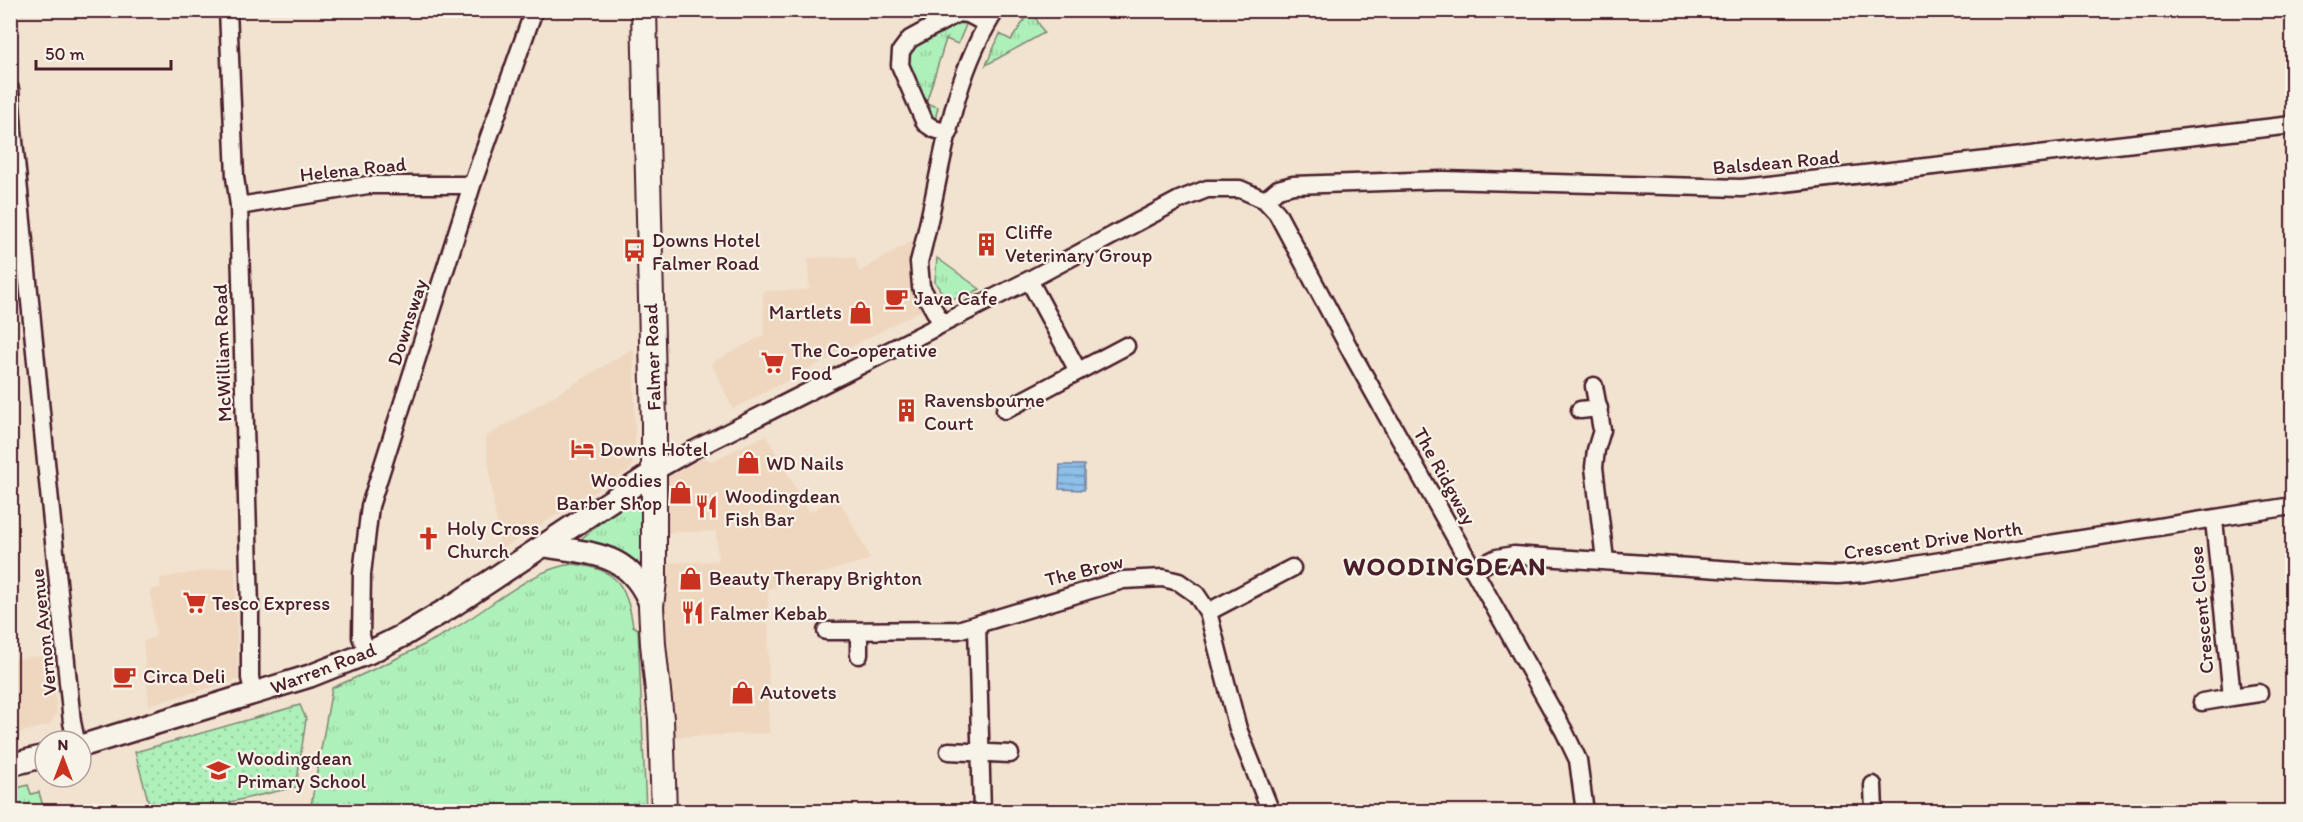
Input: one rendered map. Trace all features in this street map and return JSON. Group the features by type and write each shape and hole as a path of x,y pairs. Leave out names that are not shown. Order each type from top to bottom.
{"main road":[{"name":"Falmer Road","path":"644,10 654,472 654,581 651,606 661,719 664,812"}],"street":[{"name":"McWilliam Road","path":"228,10 235,177 239,206 250,678 254,694"},
{"name":"Downsway","path":"368,653 361,637 362,574 370,506 472,185 534,10"},
{"path":"942,324 921,287 919,268 961,84 976,45 992,17 958,13 909,39 901,51 900,65 925,123 934,129 948,133"},
{"name":"Vernon Avenue","path":"10,89 73,729"},
{"name":"Balsdean Road","path":"1265,200 1278,189 1293,185 1388,181 1741,188 2292,125"},
{"name":"Helena Road","path":"239,206 368,185 472,185"},
{"path":"654,472 1193,194 1207,189 1230,187 1247,191 1265,200"},
{"name":"The Ridgway","path":"1265,200 1282,222 1355,359 1572,746 1581,774 1585,812"},
{"path":"1029,280 1078,371"},
{"path":"1005,410 1126,346"},
{"path":"1594,386 1602,430 1594,467 1605,560"},
{"path":"1580,410 1599,408"},
{"name":"Warren Road","path":"93,742 310,676 368,653 404,635 454,605 654,472"},
{"name":"Crescent Drive North","path":"1473,570 1497,558 1514,555 1763,572 1856,574 2214,520 2292,506"},
{"name":"Crescent Close","path":"2214,520 2232,697"},
{"path":"544,546 597,554 617,561 640,581 651,606"},
{"path":"1208,612 1292,568"},
{"name":"The Brow","path":"826,631 949,630 976,624 1107,583 1150,577 1171,579 1196,594 1208,612 1238,729 1270,812"},
{"path":"976,624 982,812"},
{"path":"859,631 859,655"},
{"name":"Crescent Close","path":"2202,702 2259,693"},
{"path":"949,751 1010,754"},
{"path":"10,765 33,759"},
{"path":"1873,785 1874,812"}],"shaded area":[{"path":"921,242 925,308 733,409 711,363 764,335 763,291 809,290 808,258 855,257 859,272 908,243"},
{"path":"634,348 633,466 500,550 485,437"},
{"path":"766,435 809,512 838,497 871,559 768,589 769,733 669,737 663,563 718,561 716,531 664,533 663,485 670,476 703,458 712,461"},
{"path":"235,566 238,680 149,705 143,641 156,637 150,590 161,588 160,578"},
{"path":"52,655 57,714 49,725 11,735 11,659"}],"green space":[{"path":"1017,11 1032,11 1044,33 986,65 1000,34 1011,40 1025,19"},
{"path":"956,20 968,20 958,44 946,39 926,103 938,107 934,125 904,67 907,49"},
{"path":"937,258 980,289 959,299 944,296 935,282"},
{"path":"642,493 645,569 642,570 617,551 581,539 628,500"},
{"path":"573,564 600,570 617,582 627,600 633,626 638,629 646,811 310,811 332,688 390,662 448,632 542,573"},
{"name":"Woodingdean Primary School","path":"300,705 306,719 296,787 230,802 232,811 151,811 135,752"},
{"path":"28,785 31,794 39,792 44,810 11,811 11,790"}],"water":[{"path":"1060,465 1084,465 1084,490 1059,489"}],"place":[{"name":"Cliffe Veterinary Group","path":"987,244"},
{"name":"Downs Hotel Falmer Road","path":"634,251"},
{"name":"Java Cafe","path":"896,298"},
{"name":"Martlets","path":"860,312"},
{"name":"The Co-operative Food","path":"773,362"},
{"name":"Ravensbourne Court","path":"906,411"},
{"name":"Downs Hotel","path":"582,449"},
{"name":"WD Nails","path":"748,463"},
{"name":"Woodies Barber Shop","path":"680,492"},
{"name":"Woodingdean Fish Bar","path":"707,507"},
{"name":"Holy Cross Church","path":"429,539"},
{"name":"Beauty Therapy Brighton","path":"691,578"},
{"name":"Tesco Express","path":"194,603"},
{"name":"Falmer Kebab","path":"692,613"},
{"name":"Circa Deli","path":"125,676"},
{"name":"Autovets","path":"742,692"},
{"name":"Woodingdean Primary School","path":"219,770"}],"district":[{"name":"WOODINGDEAN","path":"1445,566"}]}
